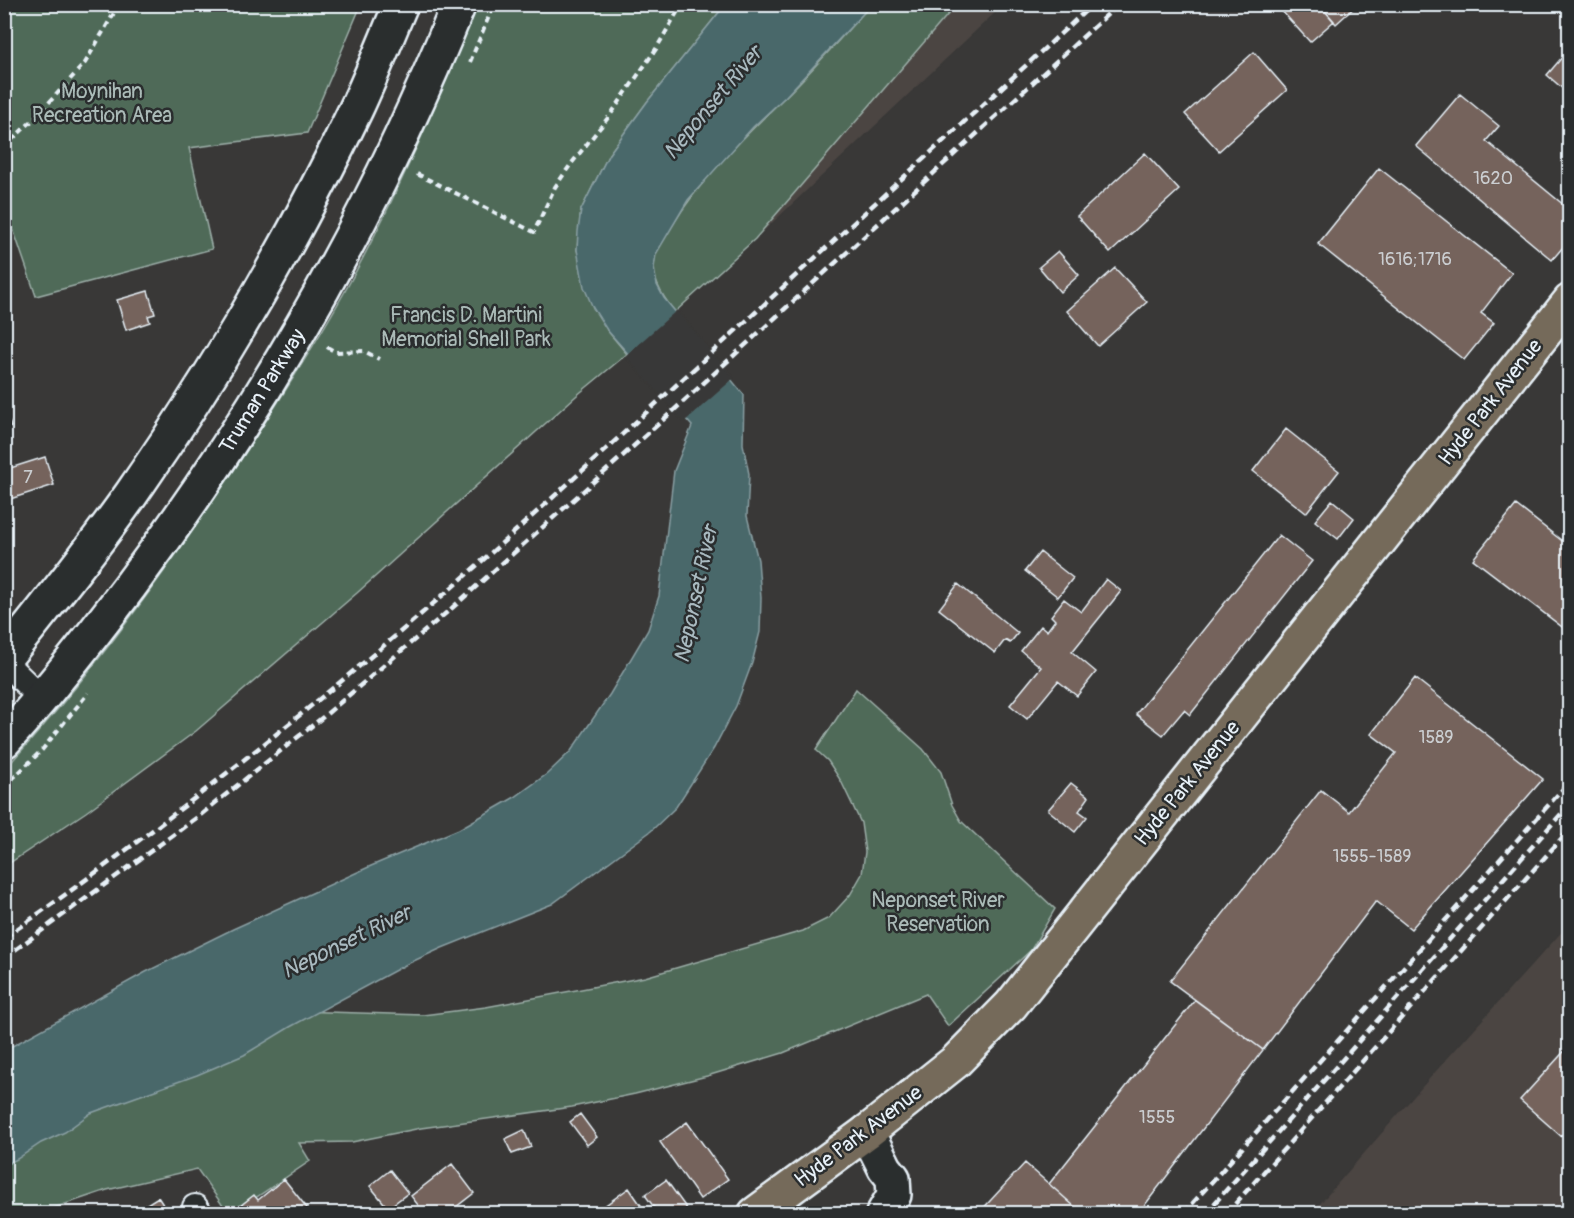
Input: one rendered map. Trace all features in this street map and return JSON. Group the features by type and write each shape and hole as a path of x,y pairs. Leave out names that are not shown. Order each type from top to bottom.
{"main road":[{"path":"4,661 104,532 226,350 314,193 356,108 401,4"},
{"name":"Truman Parkway","path":"4,741 112,610 172,529 281,362 356,228 432,68 459,4"},
{"name":"Hyde Park Avenue","path":"755,1214 867,1132 955,1062 1011,1005 1569,301"},
{"path":"867,1132 885,1168 893,1178 894,1195 883,1214"}],"street":[{"path":"4,661 41,698"}],"path":[{"path":"4,147 85,63 114,12 115,4"},
{"path":"417,174 534,232 555,187 611,114 656,49 682,4"},
{"path":"327,347 336,352 364,351 379,359"}],"shaded area":[{"path":"956,5 1003,5 755,239"},
{"path":"1569,924 1569,1213 1311,1214 1437,1070"}],"green space":[{"name":"Moynihan Recreation Area","path":"4,5 361,5 307,133 189,148 212,249 36,296 7,211 5,211"},
{"name":"Francis D. Martini Memorial Shell Park","path":"478,5 725,5 647,102 609,154 581,210 577,250 607,330 627,354 576,396 357,593 196,731 86,812 5,866 4,770 88,673 139,605 213,501 297,372 344,293 381,222"},
{"path":"871,5 956,5 755,239 675,312 661,292 655,277 654,262 663,239 696,191 724,159 806,76"},
{"name":"Neponset River Reservation","path":"856,689 923,749 941,772 952,805 961,821 1055,909 1031,950 948,1026 926,994 783,1053 707,1076 635,1094 572,1107 421,1128 352,1142 299,1143 310,1161 233,1213 228,1213 197,1169 107,1190 39,1213 5,1214 5,1065 296,1011 423,1015 486,1007 645,977 803,931 829,918 850,895 862,874 865,852 861,823 841,781 828,761 816,750"}],"water":[{"name":"Neponset River","path":"725,5 871,5 785,97 753,127 688,200 656,254 654,268 657,285 664,298 744,395 743,444 749,474 747,516 758,560 761,598 760,632 752,663 736,706 714,748 676,807 651,831 552,904 407,964 290,1027 244,1055 197,1075 91,1113 65,1132 41,1143 5,1165 5,1050 146,972 233,929 459,829 515,797 547,774 571,751 610,694 648,630 659,596 674,471 692,426 607,330 593,308 584,287 577,250 581,210 609,154 647,102"}],"pier":[{"path":"677,310 734,378 684,422 625,356"}],"building":[{"path":"1286,4 1319,4 1334,21 1310,42 1280,9"},
{"path":"1319,4 1358,4 1336,24"},
{"path":"1570,48 1570,95 1547,75"},
{"path":"1254,52 1287,90 1219,151 1185,114"},
{"path":"1460,94 1499,126 1486,141 1570,210 1570,239 1552,260 1416,146"},
{"path":"1145,153 1179,190 1110,253 1077,216"},
{"path":"1379,168 1512,273 1481,313 1494,323 1464,360 1318,244"},
{"path":"1058,251 1079,275 1060,292 1039,267"},
{"path":"1115,268 1147,302 1098,346 1067,311"},
{"path":"148,291 155,314 148,316 150,322 126,330 117,300"},
{"path":"4,408 11,427 4,429"},
{"path":"1286,429 1339,471 1306,513 1253,471"},
{"path":"45,457 54,485 4,501 4,470"},
{"path":"1332,500 1354,518 1338,539 1315,521"},
{"path":"1516,505 1570,547 1570,633 1473,559"},
{"path":"1279,535 1312,561 1190,715 1184,710 1163,735 1136,714"},
{"path":"1040,552 1073,578 1058,597 1025,571"},
{"path":"1106,579 1121,591 1072,652 1096,672 1077,696 1058,681 1027,719 1010,705 1041,667 1021,651 1041,626 1047,631 1055,620 1051,616 1064,599 1081,612"},
{"path":"958,584 1018,633 1010,643 1005,640 995,653 939,609"},
{"path":"1415,678 1543,779 1411,929 1376,901 1263,1050 1170,981 1321,790 1349,812 1396,753 1371,734"},
{"path":"1071,783 1089,797 1079,811 1087,817 1075,832 1048,810"},
{"path":"1195,1000 1263,1050 1138,1214 1083,1214 1049,1184"},
{"path":"1570,1045 1570,1144 1520,1100"},
{"path":"580,1114 597,1137 587,1145 570,1122"},
{"path":"687,1122 728,1179 700,1199 660,1142"},
{"path":"524,1130 531,1147 512,1154 505,1139"},
{"path":"1025,1163 1049,1184 1083,1214 978,1214"},
{"path":"452,1164 474,1193 447,1214 425,1214 411,1196"},
{"path":"390,1170 408,1193 388,1208 370,1186"},
{"path":"284,1179 307,1208 300,1214 238,1214 235,1210 254,1195 258,1200"},
{"path":"666,1180 687,1209 680,1214 659,1214 645,1195"},
{"path":"629,1188 647,1214 608,1214 603,1207"},
{"path":"158,1197 169,1214 131,1214"}],"railway":[{"path":"4,938 117,857 228,773 442,596 1093,4"},
{"path":"4,958 199,816 323,717 452,608 673,411 1119,4"},
{"path":"1183,1214 1570,781"},
{"path":"1205,1214 1570,804"},
{"path":"1226,1214 1570,829"}]}
